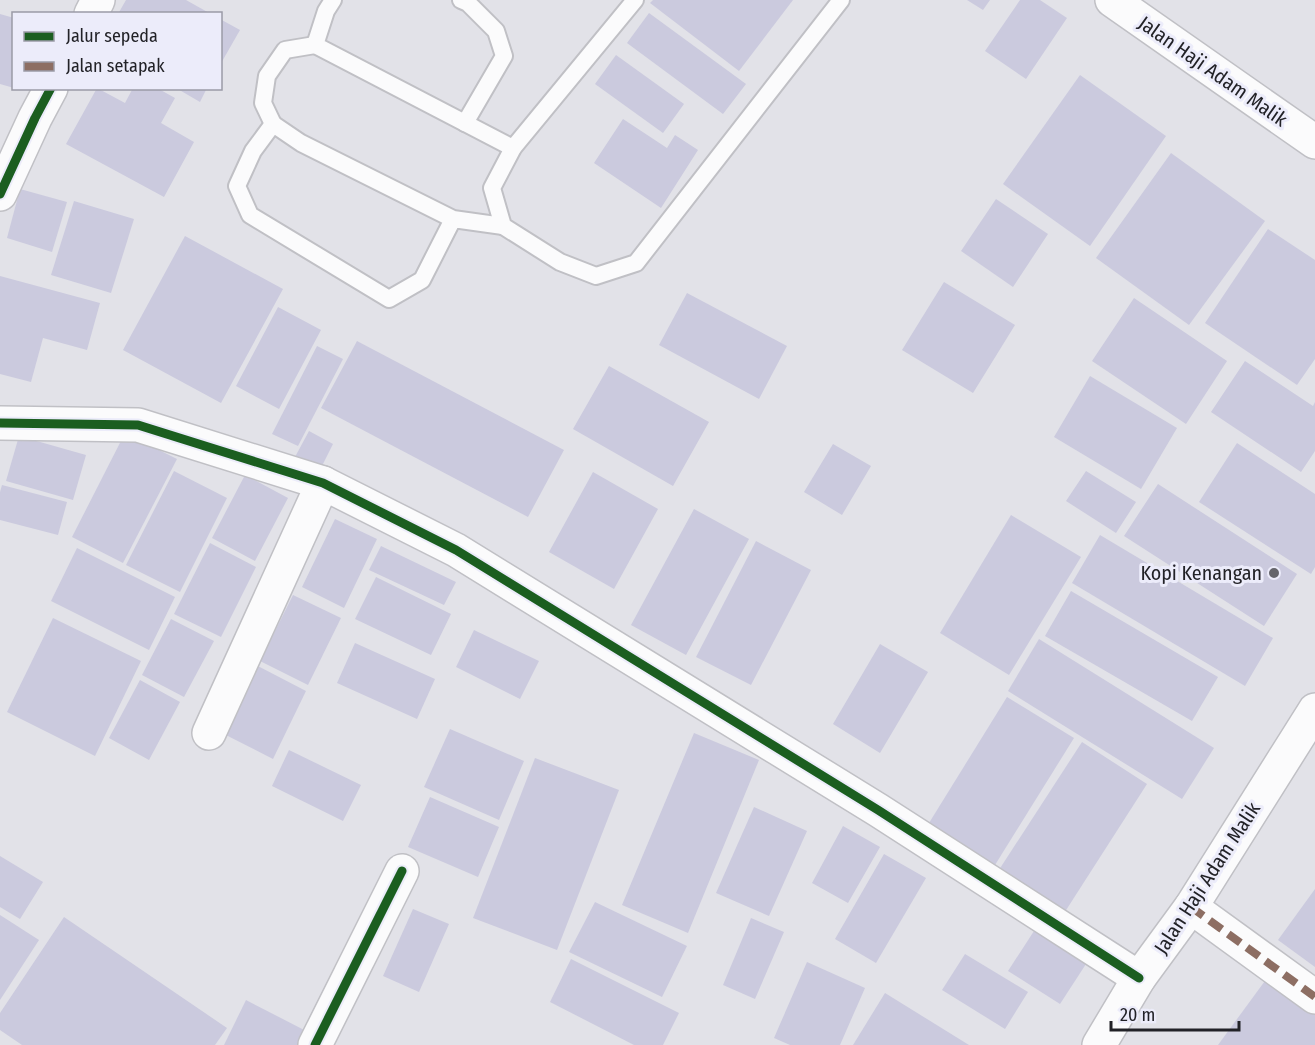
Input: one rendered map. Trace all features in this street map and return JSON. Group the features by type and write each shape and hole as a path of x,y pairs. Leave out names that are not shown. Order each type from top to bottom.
{"street":[{"name":"Jalan Haji Adam Malik","path":"1112,0 1315,142"},
{"path":"0,194 50,90"},
{"path":"0,423 138,425 322,483 456,550 878,810 1139,978"},
{"path":"208,733 322,483"},
{"name":"Jalan Haji Adam Malik","path":"1099,1045 1139,978 1191,908 1315,710"},
{"path":"315,1045 402,871"},
{"path":"1191,908 1315,997"}],"lane":[{"path":"315,45 326,11 333,0"},
{"path":"461,0 468,3 496,31 504,56 465,123"},
{"path":"503,226 492,188 513,148 635,0"},
{"path":"513,148 315,45 285,50 267,76 263,103 273,124 301,143 453,219 503,226 560,262 596,276 636,263 841,0"},
{"path":"273,124 253,151 237,186 250,215 389,299 422,280 453,219"}],"building":[{"path":"126,0 186,0 207,12 119,12"},
{"path":"653,0 793,0 739,71 650,3"},
{"path":"967,0 990,0 983,10"},
{"path":"1020,0 1040,0 1067,18 1026,79 985,51"},
{"path":"649,13 746,84 723,114 627,43"},
{"path":"0,14 12,17 12,87 0,84"},
{"path":"222,20 240,30 222,62"},
{"path":"616,55 684,104 663,133 595,84"},
{"path":"1080,75 1166,136 1090,246 1003,184"},
{"path":"96,90 101,90 125,103 132,90 161,90 175,98 161,123 194,142 164,197 66,144"},
{"path":"179,90 206,90 200,102"},
{"path":"623,119 667,148 675,135 698,150 661,208 594,163"},
{"path":"1171,153 1265,221 1189,325 1096,258"},
{"path":"20,189 67,202 52,252 7,238"},
{"path":"996,199 1048,234 1013,287 961,251"},
{"path":"74,201 134,219 111,293 51,275"},
{"path":"1268,229 1315,260 1315,359 1297,385 1205,323"},
{"path":"185,236 283,289 221,403 123,350"},
{"path":"0,276 100,303 87,350 43,338 31,382 0,374"},
{"path":"944,282 1015,325 973,393 902,350"},
{"path":"687,293 787,346 759,399 659,345"},
{"path":"1134,298 1227,361 1186,424 1092,361"},
{"path":"278,307 321,330 279,409 236,386"},
{"path":"357,341 564,450 528,517 321,408"},
{"path":"317,346 343,359 298,446 272,434"},
{"path":"1245,361 1313,406 1315,402 1315,451 1301,472 1211,412"},
{"path":"609,366 709,422 673,486 573,429"},
{"path":"1090,376 1177,428 1141,489 1054,437"},
{"path":"309,431 333,444 320,470 295,457"},
{"path":"125,433 177,459 123,563 72,537"},
{"path":"19,436 86,455 73,500 6,481"},
{"path":"1237,443 1315,494 1315,567 1311,574 1199,502"},
{"path":"833,444 871,466 842,515 804,492"},
{"path":"174,471 227,498 180,592 126,565"},
{"path":"1086,471 1136,502 1116,533 1066,501"},
{"path":"593,472 658,509 614,589 549,552"},
{"path":"245,475 288,498 255,561 212,538"},
{"path":"1158,484 1297,574 1264,626 1124,536"},
{"path":"2,485 67,502 58,535 0,520"},
{"path":"694,509 749,539 686,655 631,625"},
{"path":"1011,515 1081,557 1009,675 940,633"},
{"path":"335,519 377,539 344,608 302,587"},
{"path":"1100,535 1273,638 1245,686 1072,583"},
{"path":"756,541 811,570 751,685 696,657"},
{"path":"210,543 256,567 221,637 174,614"},
{"path":"381,546 456,582 444,605 369,570"},
{"path":"77,548 175,597 149,650 51,601"},
{"path":"376,577 451,614 431,655 355,619"},
{"path":"1071,591 1218,677 1192,721 1045,636"},
{"path":"293,595 341,618 308,685 260,661"},
{"path":"53,618 141,661 95,756 7,712"},
{"path":"171,619 214,641 184,697 142,675"},
{"path":"474,630 539,661 520,699 456,667"},
{"path":"1039,639 1214,748 1182,799 1008,691"},
{"path":"355,643 435,679 417,719 337,683"},
{"path":"880,644 928,672 880,753 833,724"},
{"path":"252,663 306,691 273,759 218,731"},
{"path":"140,680 180,702 149,760 109,738"},
{"path":"1007,697 1074,738 995,865 929,823"},
{"path":"450,729 524,761 499,820 424,787"},
{"path":"694,733 759,760 688,933 622,905"},
{"path":"1082,742 1147,784 1061,918 995,876"},
{"path":"289,750 361,785 343,821 272,786"},
{"path":"535,758 619,790 557,950 473,918"},
{"path":"430,797 499,827 478,877 408,847"},
{"path":"754,807 807,831 769,916 716,893"},
{"path":"843,826 880,847 848,903 812,883"},
{"path":"884,854 926,878 876,963 835,939"},
{"path":"0,856 43,882 20,919 0,907"},
{"path":"1315,889 1315,967 1278,940"},
{"path":"595,902 687,946 662,997 569,952"},
{"path":"413,909 449,924 419,992 383,976"},
{"path":"0,915 39,940 0,1000"},
{"path":"64,917 227,1028 215,1045 22,1045 0,1030 0,1013"},
{"path":"751,918 784,932 755,999 723,985"},
{"path":"1034,931 1086,964 1060,1004 1008,971"},
{"path":"965,954 1028,992 1005,1029 942,990"},
{"path":"571,959 679,1013 663,1045 634,1045 550,1002"},
{"path":"807,962 865,988 840,1045 790,1045 774,1038"},
{"path":"1270,974 1315,1007 1315,1045 1218,1045"},
{"path":"885,993 969,1045 853,1045"},
{"path":"246,1000 308,1032 301,1045 224,1045"}],"marked path":[{"path":"1191,907 1315,997"}],"cycle path":[{"path":"0,194 50,90"},
{"path":"0,423 138,425 323,483 456,550 878,810 1139,978"},
{"path":"315,1045 402,871"}],"place":[{"name":"Kopi Kenangan","path":"1274,573"}]}
